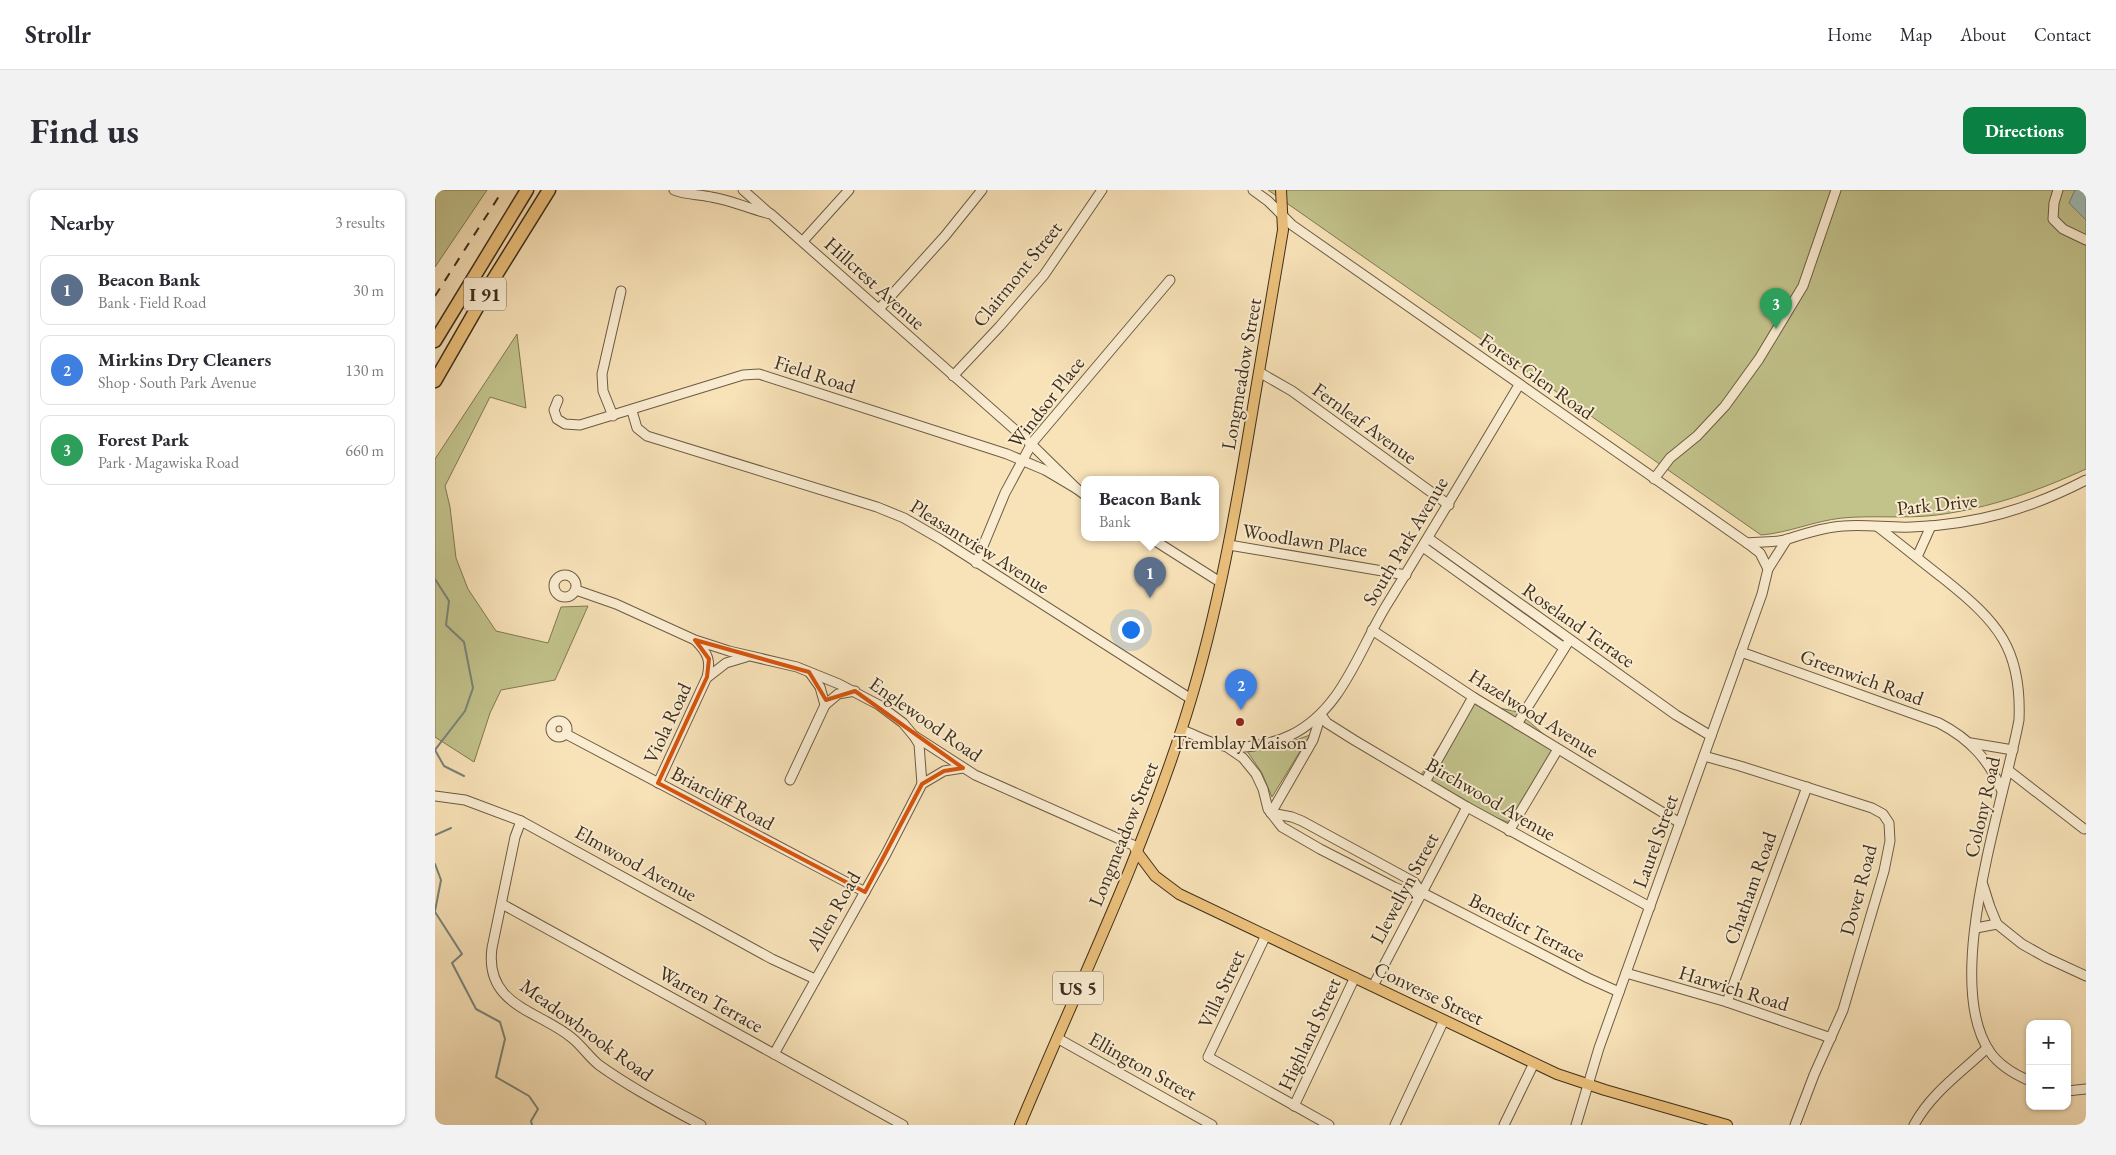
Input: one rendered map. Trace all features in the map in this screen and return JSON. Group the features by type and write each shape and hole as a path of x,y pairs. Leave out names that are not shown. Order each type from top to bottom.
{"highway":[{"name":"I 91","path":"435,341 527,190"},
{"name":"I 91","path":"435,381 493,280 549,190"}],"main road":[{"name":"Longmeadow Street","path":"1020,1125 1137,852 1182,730 1191,699 1229,545 1283,230 1281,190"},
{"name":"Converse Street","path":"1137,852 1155,876 1174,891 1534,1063 1587,1085 1727,1125"}],"street":[{"name":"Hillcrest Avenue","path":"673,190 684,194 711,196 771,214 1031,444"},
{"path":"743,190 771,214"},
{"path":"803,241 849,190"},
{"path":"879,309 945,236 982,190"},
{"name":"Clairmont Street","path":"953,376 1000,326 1043,275 1102,190"},
{"name":"Forest Glen Road","path":"1253,190 1268,201 1291,225 1747,543 1760,553 1768,569"},
{"path":"1654,479 1663,467 1707,427 1725,406 1759,359 1803,286 1836,190"},
{"path":"2058,190 2054,203 2053,219 2063,229 2086,240"},
{"name":"Windsor Place","path":"976,563 1005,493 1031,444 1170,280"},
{"path":"613,416 603,391 602,374 621,291"},
{"name":"Fernleaf Avenue","path":"1259,372 1292,391 1449,505"},
{"name":"Field Road","path":"558,400 555,415 558,421 565,424 579,425 753,374 1007,454 1045,470 1081,492"},
{"name":"South Park Avenue","path":"1182,730 1227,747 1263,744 1278,741 1321,715 1344,685 1372,630 1449,505 1519,384"},
{"name":"Pleasantview Avenue","path":"631,411 637,428 647,436 893,513 935,536 1191,699"},
{"name":"Field Road","path":"1031,444 1077,489"},
{"name":"Park Drive","path":"1747,543 1787,540 1796,535 1844,526 1931,526 1963,522 2021,509 2059,494 2086,480"},
{"name":"Colony Road","path":"1878,526 1983,612 1994,626 2010,654 2017,673 2020,699 2019,720 1983,884 1975,928 1972,967 1973,1002 1979,1030 1987,1048 2001,1063 2026,1079"},
{"path":"1917,557 1931,526"},
{"name":"Roseland Terrace","path":"1428,538 1567,644 1676,716 1711,736"},
{"path":"1768,569 1787,540"},
{"path":"1155,541 1221,582"},
{"name":"Woodlawn Place","path":"1229,545 1406,574"},
{"path":"1423,547 1567,644 1517,724"},
{"name":"Laurel Street","path":"1576,1125 1587,1085 1619,992 1767,580 1768,569"},
{"name":"Englewood Road","path":"575,590 616,604 695,640 787,664 855,691 895,716 913,734 963,768 985,780 1133,845 1137,852"},
{"name":"Hazelwood Avenue","path":"1372,630 1473,697 1680,823"},
{"name":"Viola Road","path":"658,783 710,667 709,658 695,640"},
{"name":"Greenwich Road","path":"1741,652 1939,723 1953,730 1969,742 1981,755 1994,772 2002,791"},
{"name":"Viola Road","path":"707,677 726,663 753,656"},
{"path":"809,672 821,688 825,705"},
{"path":"790,780 825,705 838,694 855,691"},
{"path":"1425,782 1473,697"},
{"name":"South Park Avenue","path":"1271,813 1313,740 1321,715"},
{"name":"Birchwood Avenue","path":"1321,715 1327,723 1467,807 1650,907"},
{"name":"Briarcliff Road","path":"566,734 865,892"},
{"path":"913,734 919,744 922,784 944,771 963,768"},
{"name":"Greenwich Road","path":"1969,742 2013,750"},
{"name":"Benedict Terrace","path":"1227,747 1243,758 1256,774 1263,789 1268,809 1282,827 1320,849 1408,893 1421,892"},
{"path":"1509,831 1558,749"},
{"name":"Dover Road","path":"1704,756 1878,811 1888,819 1890,831 1884,871 1843,1010 1814,1075 1795,1125"},
{"path":"2008,770 2085,828"},
{"name":"Allen Road","path":"774,1054 865,892 922,784"},
{"name":"Chatham Road","path":"1727,1002 1807,787"},
{"name":"Elmwood Avenue","path":"435,796 465,800 521,821 772,959 815,979"},
{"name":"Llewellyn Street","path":"1373,986 1467,807"},
{"name":"Benedict Terrace","path":"1271,813 1302,821 1351,849 1396,871 1414,882 1421,892 1619,992"},
{"name":"Meadowbrook Road","path":"521,821 515,837 492,948 491,965 496,981 506,995 528,1013 573,1038 593,1060 607,1070 643,1093 701,1125"},
{"path":"1983,884 1997,924 2022,944 2086,976"},
{"name":"Warren Terrace","path":"502,904 903,1125"},
{"path":"1975,928 1997,924"},
{"name":"Villa Street","path":"1266,935 1208,1057 1295,1106"},
{"name":"Harwich Road","path":"1626,973 1727,1002 1831,1038"},
{"name":"Highland Street","path":"1295,1106 1355,977"},
{"path":"1395,1125 1445,1020"},
{"name":"Ellington Street","path":"1057,1038 1212,1125"},
{"path":"1914,1125 1926,1105 1937,1093 1987,1048"},
{"path":"1504,1125 1534,1063"},
{"path":"2071,1091 2086,1089"},
{"path":"1295,1106 1329,1125"}],"highlighted area":[{"path":"695,640 809,672 826,700 855,691 963,768 944,771 922,784 865,892 658,783 707,677 709,659"}],"green space":[{"path":"435,190 487,190 435,267"},
{"path":"1268,190 2086,190 2086,469 2013,498 1957,512 1925,516 1842,518 1761,535"},
{"path":"517,334 526,408 490,397 445,486 450,507 456,558 468,589 496,631 548,643 561,607 588,606 555,680 501,690 490,713 474,762 435,737 435,459"},
{"path":"1468,701 1518,712 1556,745 1512,824 1453,800 1421,775"},
{"path":"1310,735 1272,797 1262,773 1247,751 1279,746"}],"water":[{"path":"2075,190 2086,190 2086,220 2069,203"}],"waterway":[{"path":"435,579 449,601 446,625 464,642 473,688 465,711 435,750 444,766 464,776"},
{"path":"435,835 451,828"},
{"path":"435,864 441,880 435,911"},
{"path":"435,912 462,954 452,963 476,1009 500,1022 505,1039 496,1077 529,1096 538,1109 531,1121 532,1125"}],"railway":[{"path":"435,296 503,190"}],"place":[{"name":"Forest Park","path":"1776,329"},
{"name":"Beacon Bank","path":"1150,598"},
{"name":"Mirkins Dry Cleaners","path":"1241,710"},
{"name":"Tremblay Maison","path":"1240,722"}]}
